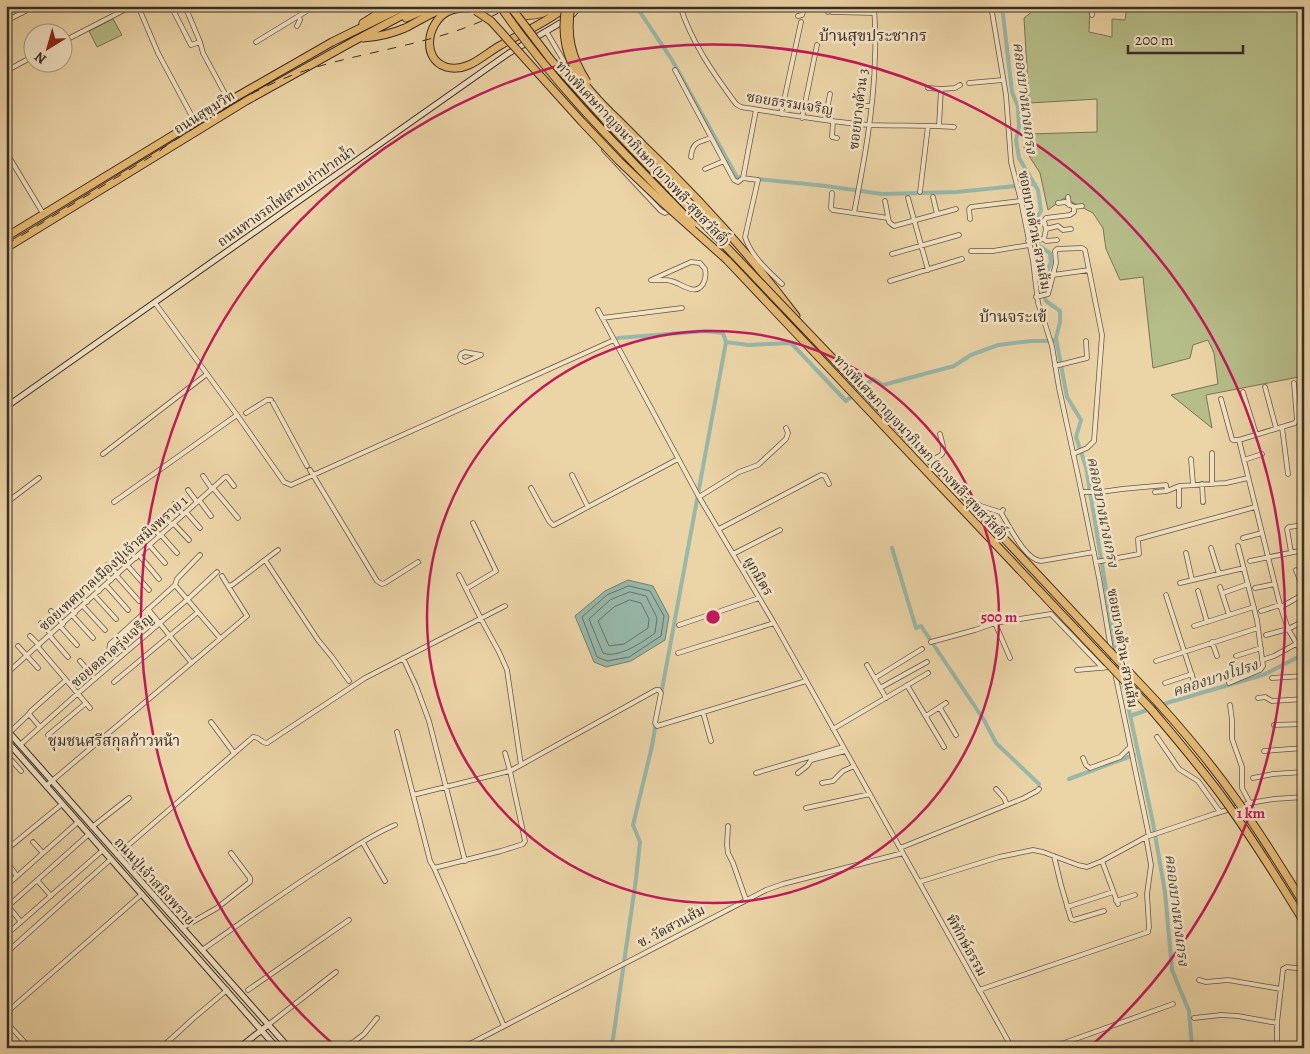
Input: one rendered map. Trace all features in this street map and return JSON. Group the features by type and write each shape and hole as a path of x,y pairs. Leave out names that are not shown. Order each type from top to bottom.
{"highway":[{"path":"332,42 390,6"},
{"path":"379,13 394,6"},
{"name":"ถนนสุขุมวิท","path":"7,234 44,215 269,78 332,42 405,6"},
{"name":"ถนนสุขุมวิท","path":"6,248 273,86 420,6"},
{"path":"369,33 433,6"},
{"path":"360,38 374,37 405,28 434,12 451,6"},
{"path":"499,6 514,14 530,16 544,13 557,6"},
{"name":"ทางพิเศษกาญจนาภิเษก (บางพลี-สุขสวัสดิ์)","path":"499,6 545,66 580,107 1151,709 1226,802 1304,922"},
{"name":"ทางพิเศษกาญจนาภิเษก (บางพลี-สุขสวัสดิ์)","path":"510,6 551,60 587,101 973,505 1159,704 1204,756 1234,797 1255,826 1304,904"},
{"path":"527,6 542,6"},
{"path":"568,6 542,23 491,51 469,65 458,68 446,67 438,62 431,52 429,44 431,31 437,20 447,12 458,8 470,8 483,15 496,26 582,122 633,175 727,260"},
{"path":"568,6 563,29 564,40 568,57 584,84 717,221 767,280 810,336"},
{"path":"269,78 273,86"}],"main road":[{"name":"ถนนทางรถไฟสายเก่าปากน้ำ","path":"6,407 515,50 571,16 580,6"},
{"name":"ถนนปู่เจ้าสมิงพราย","path":"8,731 153,896 202,950 245,993 268,1025 288,1048"},
{"name":"ถนนปู่เจ้าสมิงพราย","path":"6,740 278,1048"},
{"path":"107,855 115,853"},
{"path":"148,901 153,896"},
{"path":"196,955 202,950"},
{"path":"239,1048 268,1025"}],"street":[{"path":"17,6 22,13"},
{"path":"6,21 34,6"},
{"path":"72,37 132,6"},
{"path":"138,6 158,53 195,122"},
{"path":"171,6 192,45 200,42"},
{"path":"185,6 203,53 229,102"},
{"path":"256,42 315,6"},
{"name":"ซอยธรรมเจริญ","path":"680,6 691,35 701,54 740,107 802,118 855,124 954,127"},
{"path":"798,16 802,15 805,6"},
{"path":"828,6 832,12"},
{"path":"832,12 836,6"},
{"name":"ซอยบางด้วน 3","path":"854,213 871,106 876,54 874,6"},
{"name":"ซอยบางด้วน-สวนส้ม","path":"979,990 1148,932 1147,894 1151,866 1149,836 1114,667 1100,561 1094,552 1084,492 1074,454 1052,346 1038,296 1030,242 1010,155 1004,80 991,6"},
{"path":"1092,15 1093,6"},
{"path":"832,12 874,14"},
{"path":"297,26 300,20 299,16"},
{"path":"781,114 801,22"},
{"path":"515,50 661,211 664,213 671,210 677,199 577,83 546,31"},
{"path":"802,118 817,45"},
{"path":"6,70 22,62"},
{"path":"676,70 736,182 743,178 756,110"},
{"path":"969,83 1004,80"},
{"path":"928,88 955,88 960,84"},
{"path":"939,126 941,89"},
{"path":"825,120 830,94"},
{"path":"853,138 858,108 861,106 871,106"},
{"path":"833,121 832,137 837,138"},
{"path":"920,192 928,126"},
{"path":"691,157 692,149 695,145 711,138"},
{"path":"6,152 44,215"},
{"path":"705,169 724,161"},
{"path":"743,178 758,180 748,220 746,242 758,260 782,284"},
{"path":"832,193 831,208 833,210 888,218"},
{"path":"933,197 937,214"},
{"path":"1068,197 1069,205"},
{"path":"908,198 928,270"},
{"path":"885,201 890,224 896,226 956,209"},
{"path":"970,219 969,209 971,207 1020,201"},
{"path":"1058,203 1065,202 1074,207 1082,206"},
{"path":"971,251 992,251 1042,238 1046,229 1044,221 1046,218 1070,215 1074,212 1074,207"},
{"path":"1046,229 1058,226 1062,230 1071,229"},
{"path":"892,254 959,234"},
{"path":"1042,238 1046,241 1056,240"},
{"path":"1038,296 1048,295 1056,263 1055,251 1057,249 1084,249 1090,270 1102,335 1094,441 1091,445 1074,454"},
{"path":"890,281 962,259"},
{"path":"691,262 703,265 706,273 704,283 696,289 690,289 670,280 652,280 691,262"},
{"path":"1053,275 1090,270"},
{"path":"154,302 284,482 291,486 614,340"},
{"path":"602,318 682,308"},
{"name":"ผูกมิตร","path":"598,310 678,459 774,623 903,853"},
{"path":"1056,366 1087,358 1086,341"},
{"path":"465,352 481,355 466,362 463,362 460,358 461,354 465,352"},
{"path":"103,454 207,374"},
{"path":"1221,399 1232,439 1240,442 1256,434 1295,423 1294,383"},
{"path":"1265,387 1276,428"},
{"path":"1243,392 1256,434"},
{"path":"246,413 267,400 272,402 308,468 377,581 382,584 385,583 418,562"},
{"path":"114,502 237,415"},
{"path":"1282,427 1288,474"},
{"path":"699,496 738,472 758,466 786,439 788,433 786,428"},
{"path":"940,434 944,449 943,452 935,457 934,461 973,501 981,506 1002,511 1019,544 1037,561 1094,552"},
{"path":"1240,442 1280,606 1288,629 1303,654"},
{"path":"1212,453 1212,484"},
{"path":"1244,460 1262,454"},
{"path":"531,488 548,521 553,525 678,459"},
{"path":"1191,459 1193,484"},
{"path":"572,475 588,507"},
{"path":"719,529 821,475 825,476 830,484"},
{"path":"203,476 238,518"},
{"name":"ซอยเทศบาลเมืองปู่เจ้าสมิงพราย 1","path":"6,674 226,477 234,486"},
{"path":"6,503 39,478"},
{"path":"1155,492 1167,491 1179,486 1230,482 1248,478"},
{"path":"1202,484 1203,502"},
{"path":"1084,492 1092,493 1166,485 1167,491"},
{"path":"1179,486 1179,506"},
{"path":"188,490 211,516"},
{"path":"174,504 200,528"},
{"path":"1100,561 1139,554 1138,539 1255,506"},
{"path":"164,517 189,540"},
{"path":"466,589 496,571 473,523"},
{"path":"1291,552 1287,529 1304,525"},
{"path":"155,530 178,553"},
{"path":"733,554 780,530"},
{"path":"1242,538 1262,533"},
{"path":"150,546 165,563"},
{"path":"1229,683 1261,669 1263,666 1254,607 1238,546"},
{"path":"1211,548 1219,574"},
{"path":"228,586 278,550"},
{"path":"1250,561 1304,550"},
{"path":"128,551 137,557 159,579"},
{"path":"1186,554 1192,580"},
{"path":"117,660 110,652 110,644 175,584 177,579 200,555"},
{"path":"265,560 318,640 349,681"},
{"path":"107,565 139,601"},
{"path":"128,565 149,590"},
{"path":"1180,583 1244,568"},
{"path":"1261,611 1280,606 1304,592 1296,570"},
{"path":"102,571 111,580"},
{"name":"ซอยตลาดรุ่งเจริญ","path":"20,745 217,572"},
{"path":"459,575 507,670 520,765"},
{"path":"46,786 247,616 222,576"},
{"path":"92,584 99,591"},
{"path":"175,584 220,638"},
{"path":"1223,593 1248,584"},
{"path":"1255,588 1275,584"},
{"path":"106,585 128,610"},
{"path":"1220,587 1229,615"},
{"path":"1198,591 1206,622"},
{"path":"78,594 87,602"},
{"path":"94,595 116,619"},
{"path":"1166,595 1196,688"},
{"path":"679,625 759,598"},
{"path":"67,605 93,638"},
{"path":"83,606 105,630"},
{"path":"115,853 253,737 267,743 365,678 505,606"},
{"path":"1194,626 1254,607"},
{"path":"148,609 192,662"},
{"path":"51,610 77,645"},
{"path":"114,682 198,612"},
{"path":"931,642 995,623 1051,614 1103,668"},
{"path":"1266,635 1288,629 1304,621"},
{"path":"41,623 68,657"},
{"path":"678,653 774,623"},
{"path":"995,623 1010,658"},
{"path":"1156,662 1258,628"},
{"path":"30,636 90,708"},
{"path":"1212,642 1217,656"},
{"path":"1262,660 1296,644"},
{"path":"18,646 38,668"},
{"path":"1236,656 1261,648"},
{"path":"875,678 922,649"},
{"path":"403,658 429,721 464,861"},
{"path":"80,661 95,680"},
{"path":"880,688 926,662"},
{"path":"867,665 886,698"},
{"path":"1077,670 1114,667"},
{"path":"833,729 928,673"},
{"path":"1165,683 1192,674"},
{"path":"1272,678 1304,676"},
{"name":"ซอยตลาดรุ่งเจริญ","path":"8,731 66,680"},
{"path":"413,795 510,771 656,690 660,692 654,723 656,725 806,681"},
{"path":"907,685 944,747"},
{"path":"1258,698 1265,697 1272,701 1304,699"},
{"path":"48,735 86,703"},
{"path":"926,716 946,703"},
{"path":"1230,705 1232,739 1242,767 1242,788 1250,803"},
{"path":"940,708 956,735"},
{"path":"703,712 711,741"},
{"path":"29,714 40,727"},
{"path":"211,722 234,753"},
{"path":"1274,725 1304,724"},
{"path":"397,732 430,861 504,1026"},
{"path":"1157,737 1179,769 1198,781 1220,812"},
{"path":"1083,758 1086,766 1090,768 1120,757 1130,747"},
{"path":"13,748 6,754 21,771"},
{"path":"1264,750 1304,748"},
{"path":"798,773 811,760 844,749"},
{"path":"756,773 844,749"},
{"path":"434,868 501,851 525,842 505,753"},
{"path":"822,783 833,781 843,771 854,766"},
{"path":"1253,778 1273,774 1304,772"},
{"path":"900,848 1024,798 1039,788"},
{"path":"996,789 1007,805"},
{"path":"806,808 870,794"},
{"path":"919,882 973,865 1037,850 1084,867 1090,866 1149,836 1220,812 1274,798 1303,797"},
{"path":"92,827 129,798"},
{"path":"6,850 62,804"},
{"path":"6,886 78,822"},
{"path":"202,950 300,882 395,825"},
{"path":"728,826 728,853 746,900"},
{"path":"21,922 7,907 89,834"},
{"path":"33,842 43,853"},
{"path":"363,843 385,881"},
{"path":"182,928 217,908 250,882 250,878 230,852"},
{"name":"ซ. วัดสวนส้ม","path":"462,1048 766,890 903,853"},
{"name":"พิทักษ์ธรรม","path":"903,853 1012,1048"},
{"path":"6,935 51,896 107,855"},
{"path":"6,953 107,855"},
{"path":"1054,856 1069,917 1072,920 1104,911"},
{"path":"1102,861 1117,902 1135,895"},
{"path":"9,865 18,876"},
{"path":"37,880 51,896"},
{"path":"1067,907 1113,892"},
{"path":"6,1013 142,894"},
{"path":"245,993 349,920"},
{"path":"1277,1048 1277,1023 1283,971 1287,967 1304,968"},
{"path":"268,1025 336,972"},
{"path":"1199,980 1206,982 1228,980 1281,989"},
{"path":"161,1048 227,990"},
{"path":"1050,1048 1173,1004"},
{"path":"1194,1018 1221,1015 1238,1016 1277,1023"},
{"path":"344,1048 364,1034 377,1018"},
{"path":"6,1022 30,1048"}],"green space":[{"path":"1039,6 1090,6 1089,32 1112,37 1112,19 1125,20 1127,6 1304,6 1304,487 1299,377 1206,395 1212,428 1171,395 1218,384 1214,353 1208,340 1193,345 1190,358 1153,368 1143,277 1120,280 1106,249 1103,228 1093,213 1064,198 1048,210 1040,173 1024,148 1027,134 1097,132 1097,99 1029,103 1024,18"},
{"path":"113,19 122,35 97,47 89,31"}],"water":[{"path":"628,580 653,586 669,616 665,640 631,661 606,667 594,662 575,616 605,591"}],"waterway":[{"path":"597,6 628,6"},
{"path":"636,6 672,60 737,177 744,178"},
{"name":"คลองบางนางเกรง","path":"1002,6 1012,92 1018,107 1019,127 1016,140 1019,158 1038,190 1041,211 1032,225 1035,243 1050,253 1051,263 1041,283 1046,301 1060,311 1060,322 1056,338 1067,397 1081,420 1076,437 1086,467 1115,644 1153,823 1165,892 1172,970 1189,1011 1192,1048"},
{"path":"756,179 882,194 957,192 1035,184"},
{"path":"618,338 706,331 723,333 726,342 661,695"},
{"path":"726,342 748,345 791,343 846,401 873,379 883,385 954,366 971,355 998,345 1056,340"},
{"path":"892,548 916,628 921,626 984,720 996,743 1039,784"},
{"name":"คลองบางโปรง","path":"1130,716 1170,702 1263,675 1304,654"},
{"path":"609,1048 613,1039 640,842 633,825 656,722"},
{"path":"1069,779 1134,755"}],"railway":[{"path":"6,245 160,151 214,115 267,86 330,63 410,44 462,29 487,19 511,6"}],"district":[{"name":"บ้านสุขประชากร","path":"873,35"},
{"name":"บ้านจระเข้","path":"1013,316"},
{"name":"ชุมชนศรีสกุลก้าวหน้า","path":"114,741"}]}
